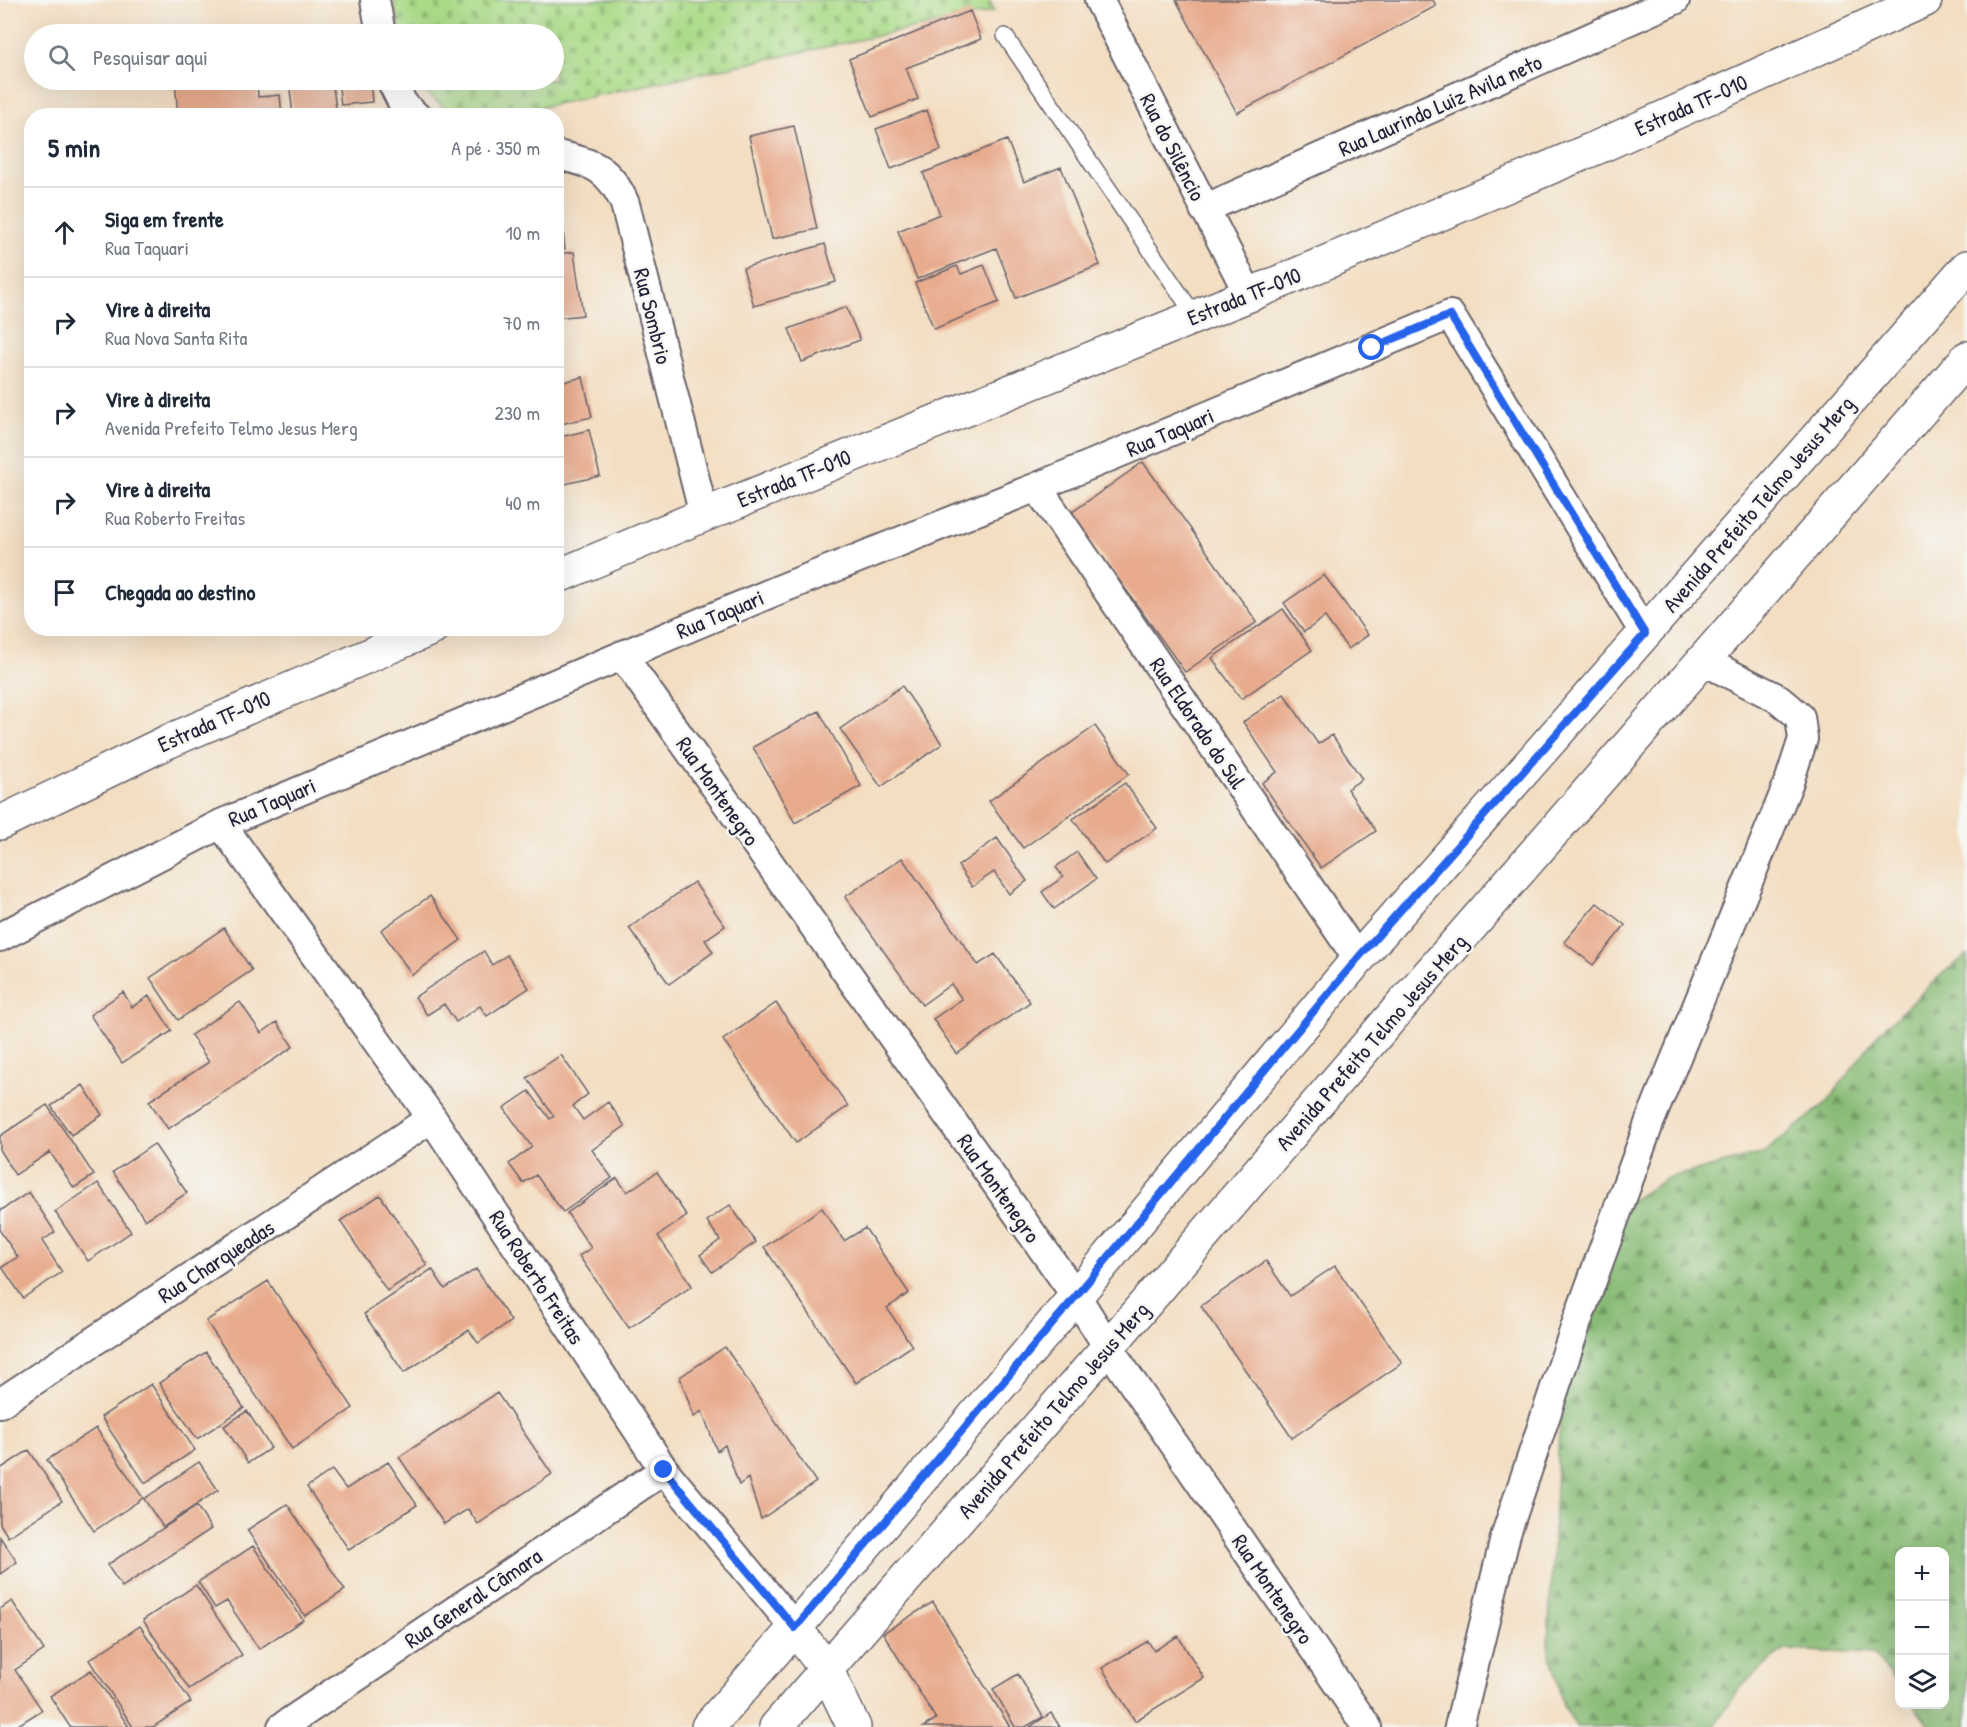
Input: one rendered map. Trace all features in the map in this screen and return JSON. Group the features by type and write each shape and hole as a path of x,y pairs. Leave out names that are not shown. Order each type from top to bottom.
{"main road":[{"name":"Estrada TF-010","path":"564,574 1249,294 1605,144 1925,0"},
{"name":"Avenida Prefeito Telmo Jesus Merg","path":"708,1727 795,1628 1076,1296 1358,958 1967,267"},
{"name":"Avenida Prefeito Telmo Jesus Merg","path":"776,1727 1967,358"},
{"name":"Estrada TF-010","path":"0,822 167,742 414,636"},
{"name":"Rua Roberto Freitas","path":"795,1628 826,1669 854,1727"}],"street":[{"path":"375,0 379,24"},
{"name":"Rua do Silêncio","path":"1099,0 1249,294"},
{"name":"Rua Laurindo Luiz Avila neto","path":"1204,209 1675,0"},
{"path":"396,90 407,108"},
{"name":"Rua Sombrio","path":"564,156 578,159 599,169 617,184 625,204 704,515"},
{"name":"Rua Taquari","path":"0,937 221,824 767,594 1037,488 1450,315 1645,634"},
{"name":"Rua Eldorado do Sul","path":"1037,488 1358,958"},
{"name":"Rua Montenegro","path":"622,655 1076,1296 1108,1347 1367,1727"},
{"path":"1459,1727 1506,1534 1581,1311 1650,1121 1789,782 1803,739 1800,717 1779,699 1704,661"},
{"name":"Rua Roberto Freitas","path":"221,824 432,1118 664,1470 795,1628"},
{"name":"Rua Charqueadas","path":"0,1403 432,1118"},
{"name":"Rua General Câmara","path":"282,1727 664,1470"}],"lane":[{"path":"1005,36 1195,316"}],"green space":[{"path":"394,0 989,0 995,11 537,108 446,108 423,90 564,90 564,24 398,24"},
{"path":"1967,955 1967,1727 1930,1727 1916,1709 1949,1709 1949,1547 1895,1547 1895,1682 1874,1654 1784,1650 1742,1685 1714,1727 1577,1727 1563,1705 1548,1645 1565,1314 1619,1208 1668,1178 1764,1153 1826,1103 1878,1034 1943,973"}],"building":[{"path":"1176,0 1433,0 1436,6 1237,113"},
{"path":"970,11 981,39 906,68 918,99 872,117 849,59"},
{"path":"176,90 258,90 258,97 280,95 281,108 177,108"},
{"path":"290,90 333,90 336,108 292,108"},
{"path":"339,90 371,90 372,102 341,105"},
{"path":"927,110 941,150 891,169 876,129"},
{"path":"794,126 817,229 772,239 749,136"},
{"path":"1007,140 1024,182 1061,167 1100,265 1016,298 996,248 917,279 898,231 940,214 923,173"},
{"path":"825,244 836,282 754,306 743,268"},
{"path":"574,252 583,315 564,317 564,253"},
{"path":"984,265 999,302 934,329 915,283 957,266 961,274"},
{"path":"846,307 860,340 802,362 789,329"},
{"path":"583,377 592,417 564,423 564,382"},
{"path":"589,430 600,476 564,484 564,436"},
{"path":"1143,462 1257,622 1185,672 1071,513"},
{"path":"1324,575 1368,635 1348,649 1325,617 1304,632 1284,603"},
{"path":"1283,609 1312,650 1241,699 1212,658"},
{"path":"902,686 942,744 881,787 840,729"},
{"path":"1284,694 1318,744 1332,735 1362,779 1347,789 1376,831 1321,868 1262,783 1277,772 1243,722"},
{"path":"819,711 861,786 795,823 753,747"},
{"path":"1095,726 1129,774 1023,848 989,801"},
{"path":"1125,783 1157,828 1105,864 1073,819"},
{"path":"997,838 1027,881 1009,894 994,872 972,887 958,866"},
{"path":"1077,852 1096,879 1054,909 1042,892 1063,877 1056,867"},
{"path":"902,858 978,965 995,954 1030,1002 957,1054 933,1019 962,999 951,984 922,1005 845,897"},
{"path":"694,882 725,926 705,940 713,952 669,984 629,928"},
{"path":"430,896 461,940 412,975 381,930"},
{"path":"1597,903 1625,925 1593,965 1564,942"},
{"path":"224,928 252,970 178,1020 150,978"},
{"path":"484,951 492,965 507,955 529,988 487,1016 480,1006 456,1022 444,1004 427,1015 415,997"},
{"path":"123,992 132,1007 149,996 172,1031 122,1063 90,1015"},
{"path":"240,1002 261,1033 277,1022 293,1047 168,1129 149,1101 209,1062 191,1035"},
{"path":"776,1003 848,1106 796,1143 723,1040"},
{"path":"561,1055 588,1094 573,1106 583,1120 608,1102 625,1126 592,1150 612,1178 563,1212 536,1175 523,1183 509,1164 532,1147 504,1108 529,1091 550,1119 554,1116 527,1078"},
{"path":"83,1085 102,1115 71,1135 51,1106"},
{"path":"47,1105 94,1175 74,1188 50,1152 15,1175 0,1151 0,1136"},
{"path":"154,1144 187,1193 145,1220 113,1172"},
{"path":"657,1172 687,1216 658,1236 692,1286 629,1328 579,1256 591,1248 567,1213 617,1178 627,1192"},
{"path":"98,1183 131,1232 88,1261 55,1212"},
{"path":"29,1192 55,1232 42,1241 62,1272 23,1298 2,1267 18,1257 0,1231 0,1211"},
{"path":"380,1195 427,1265 387,1291 340,1221"},
{"path":"730,1205 756,1242 712,1272 700,1255 720,1240 707,1221"},
{"path":"822,1208 844,1241 865,1228 909,1293 887,1308 912,1346 856,1383 764,1247"},
{"path":"1266,1261 1290,1296 1335,1266 1402,1363 1292,1438 1201,1306"},
{"path":"432,1269 445,1289 476,1269 511,1321 478,1343 469,1330 404,1373 364,1314"},
{"path":"268,1281 353,1408 292,1449 206,1321"},
{"path":"725,1347 816,1482 761,1519 748,1478 739,1485 725,1445 717,1451 702,1411 694,1417 680,1377"},
{"path":"206,1352 244,1408 197,1439 159,1383"},
{"path":"151,1384 195,1450 145,1483 101,1417"},
{"path":"497,1393 552,1474 478,1524 468,1509 444,1524 399,1457"},
{"path":"247,1411 271,1448 248,1463 224,1426"},
{"path":"96,1428 143,1498 94,1531 47,1460"},
{"path":"29,1450 62,1501 8,1537 0,1524 0,1469"},
{"path":"199,1462 218,1490 163,1527 144,1499"},
{"path":"388,1462 417,1505 349,1550 307,1487 332,1470 346,1489"},
{"path":"287,1504 345,1590 305,1616 247,1530"},
{"path":"197,1506 211,1529 122,1587 107,1565"},
{"path":"0,1537 17,1562 0,1574"},
{"path":"253,1546 303,1620 259,1649 227,1601 215,1608 198,1582"},
{"path":"196,1585 242,1655 189,1689 143,1620"},
{"path":"12,1601 44,1650 15,1670 42,1710 15,1727 0,1727 0,1609"},
{"path":"933,1602 1010,1727 923,1727 936,1719 883,1633"},
{"path":"140,1626 191,1702 153,1727 133,1727 89,1660"},
{"path":"1178,1636 1204,1678 1135,1721 1102,1668 1148,1641 1154,1651"},
{"path":"91,1670 129,1727 70,1727 50,1696"},
{"path":"1018,1674 1043,1717 1025,1727 1015,1727 993,1689"},
{"path":"1051,1713 1060,1727 1030,1727"}],"route":[{"path":"664,1470 795,1628 1358,958 1645,634 1450,315 1372,348"}]}
